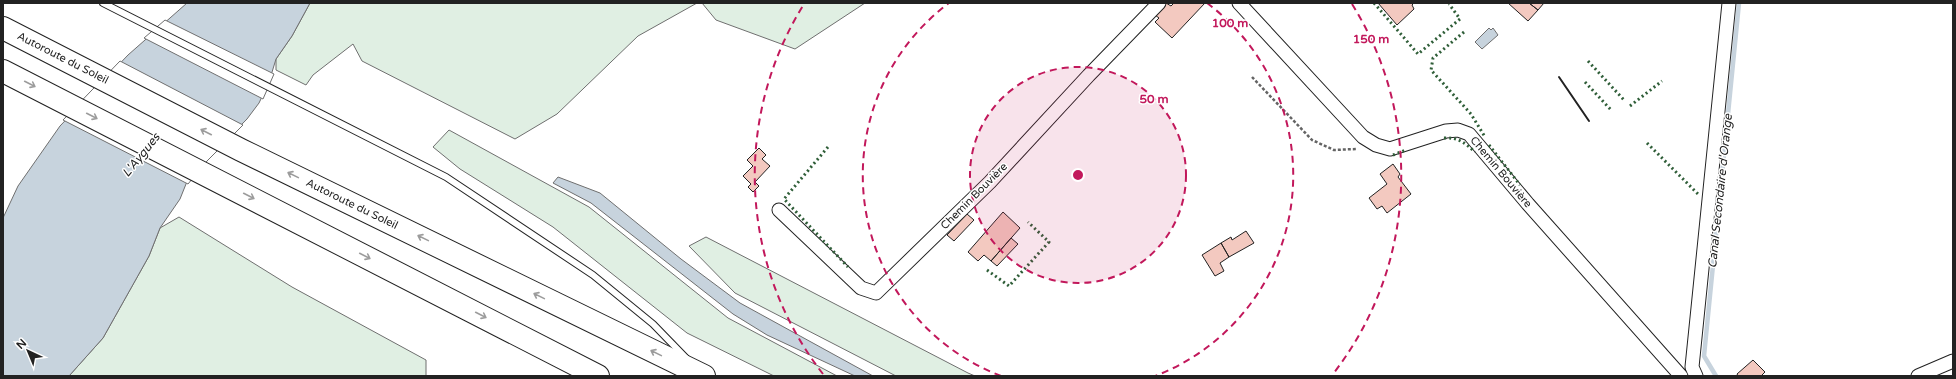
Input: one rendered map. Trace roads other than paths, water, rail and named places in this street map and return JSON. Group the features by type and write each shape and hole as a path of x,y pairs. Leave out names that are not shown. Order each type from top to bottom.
{"highway":[{"name":"Autoroute du Soleil","path":"3,28 241,150 704,376"},
{"path":"3,71 215,178 598,376"}],"street":[{"name":"Chemin Bouvière","path":"779,210 861,288 876,293 990,182 1089,75 1159,3"},
{"name":"Chemin Bouvière","path":"1239,3 1363,137 1376,145 1390,149 1446,131 1458,130 1469,134 1543,222 1681,376"},
{"path":"1696,376 1692,367 1729,3"},
{"path":"1918,376 1953,361"}],"lane":[{"path":"104,4 446,177 587,271 653,324 704,376"}],"water":[{"name":"L'Aygues","path":"187,3 310,3 292,36 276,59 269,82 259,103 247,119 188,179 180,199 160,228 149,256 103,338 69,376 3,376 3,218 18,186 60,126 128,55"},
{"path":"1489,28 1491,30 1493,28 1498,35 1482,49 1475,42"},
{"path":"558,177 600,193 681,259 740,303 873,376 855,376 767,335 733,314 591,203 553,183"}],"waterway":[{"name":"Canal Secondaire d'Orange","path":"1716,376 1704,356 1739,3"}]}
